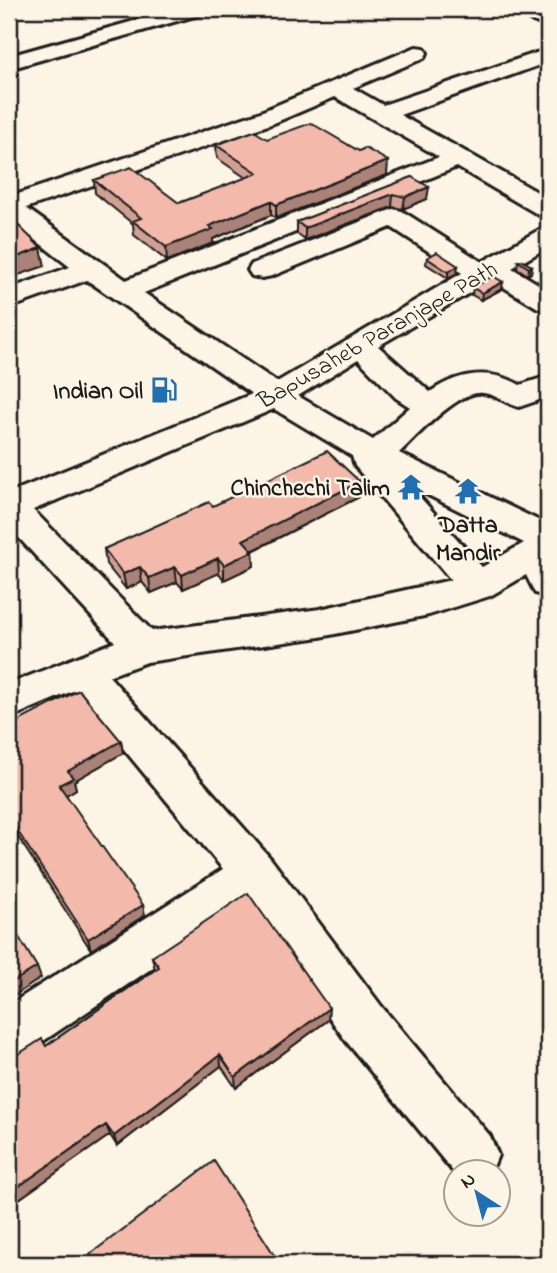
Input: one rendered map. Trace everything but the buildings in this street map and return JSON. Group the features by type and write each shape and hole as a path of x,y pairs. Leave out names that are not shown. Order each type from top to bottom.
{"street":[{"path":"9,63 198,9"},
{"path":"520,9 548,21"},
{"path":"9,206 266,118 416,53"},
{"path":"381,114 548,55"},
{"path":"336,88 548,209"},
{"path":"124,291 458,158"},
{"path":"9,206 90,269 276,396 545,556"},
{"path":"262,270 393,217 487,271 548,302"},
{"name":"Bapusaheb Paranjape Path","path":"9,506 276,396 548,236"},
{"path":"9,299 90,269"},
{"path":"359,345 389,371 403,390 412,397 432,404"},
{"path":"365,449 432,404 477,383 489,383 519,397 548,386"},
{"path":"365,449 477,586"},
{"path":"9,506 144,647"},
{"path":"9,702 81,670 144,647 320,623 429,601 477,586 545,556"},
{"path":"81,670 255,874 365,1024 471,1155"},
{"path":"9,1034 255,874"}],"place":[{"name":"Indian Oil","path":"164,390"},
{"name":"Chinchechi Talim","path":"411,487"},
{"name":"Datta Mandir","path":"468,491"}]}
